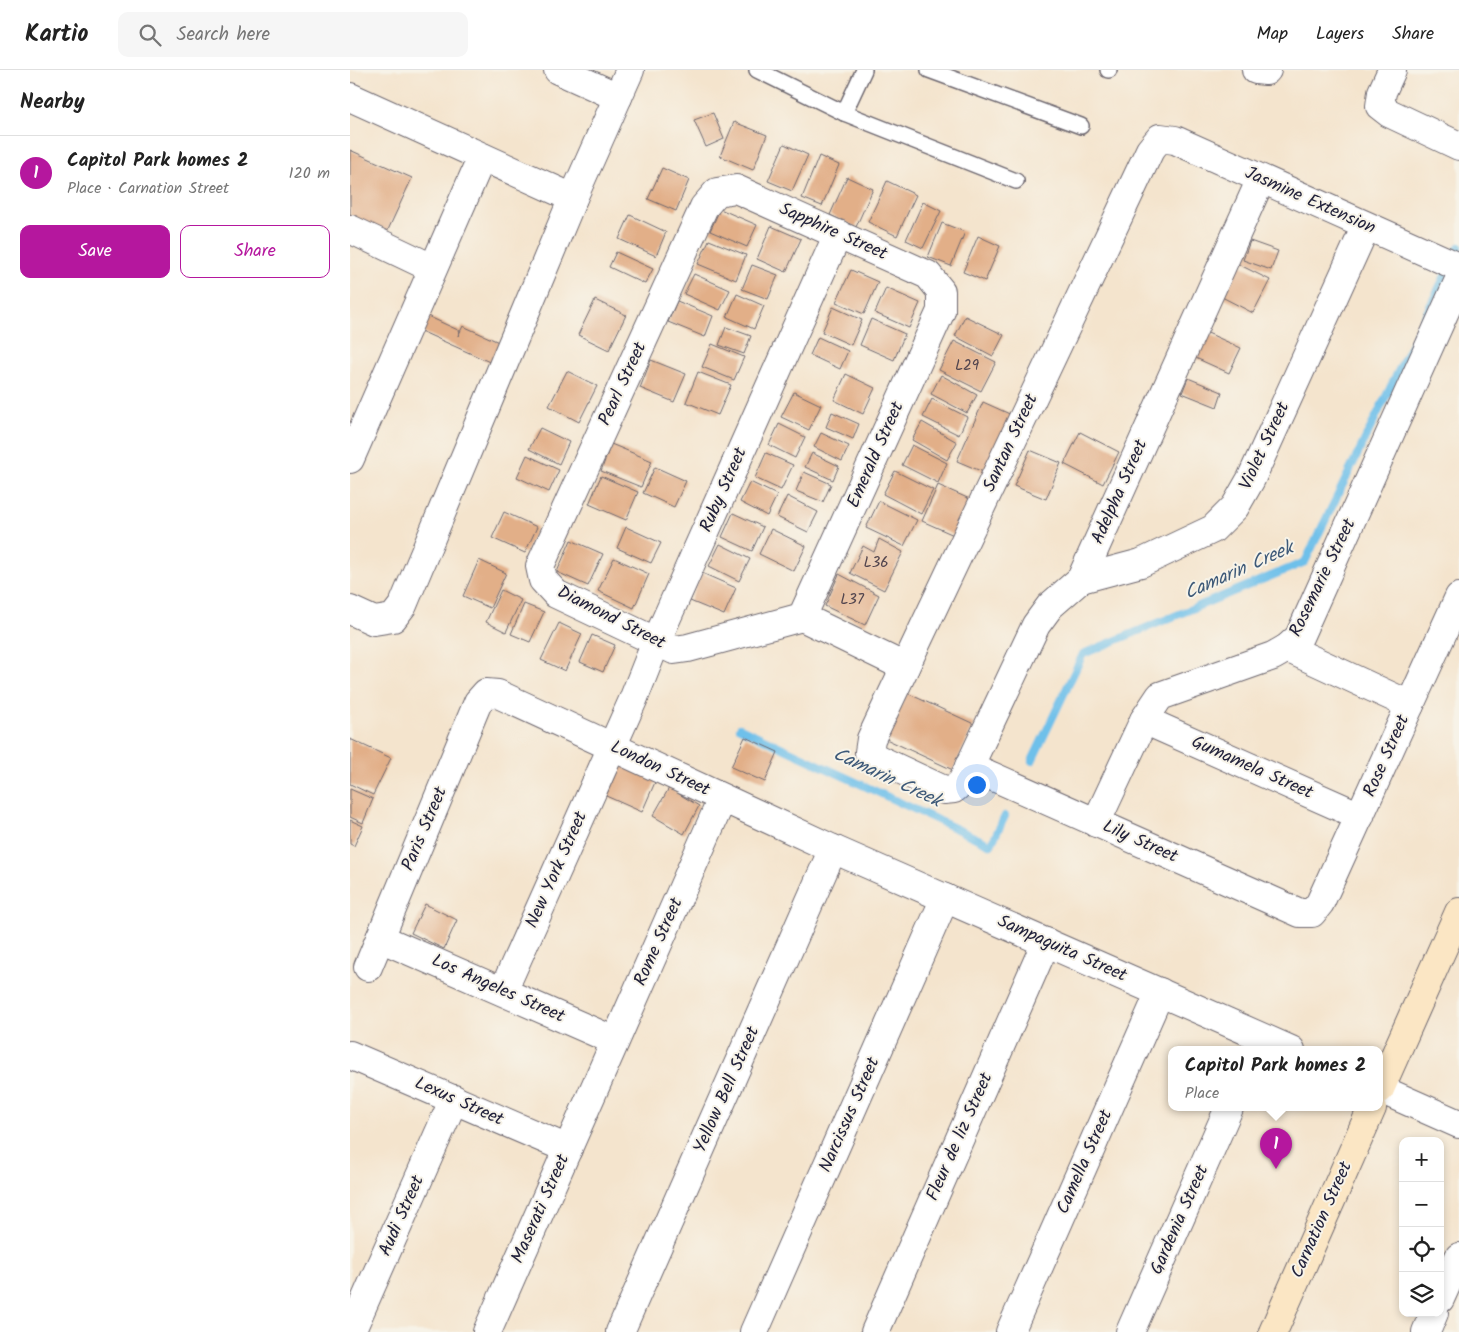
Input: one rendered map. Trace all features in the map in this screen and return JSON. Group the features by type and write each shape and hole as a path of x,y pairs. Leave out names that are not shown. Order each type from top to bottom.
{"street":[{"path":"558,70 618,97"},
{"path":"350,610 374,621 393,618 403,605 573,198 630,70"},
{"path":"1256,70 1267,70"},
{"path":"1392,70 1382,92 1380,106 1389,113 1459,146"},
{"path":"350,97 573,198"},
{"name":"Jasmine Extension","path":"1160,138 1175,140 1454,268"},
{"name":"Santan Street","path":"954,789 944,790 878,759 870,752 871,739 1150,150 1160,138"},
{"path":"350,459 482,157"},
{"name":"Adelpha Street","path":"954,789 962,782 1036,625 1050,606 1080,579 1261,179"},
{"name":"Sapphire Street","path":"717,192 736,189 838,234 928,275 941,291"},
{"name":"Pearl Street","path":"543,580 540,566 544,557 704,207 717,192"},
{"name":"Violet Street","path":"1080,579 1142,563 1213,529 1235,507 1251,479 1366,226"},
{"path":"350,229 432,268"},
{"name":"Ruby Street","path":"612,748 656,642 838,234"},
{"name":"Rosemarie Street","path":"1096,823 1144,720 1160,696 1274,656 1299,637 1454,268"},
{"name":"Emerald Street","path":"802,617 942,311 941,291"},
{"name":"Diamond Street","path":"543,580 556,594 674,650 681,650 802,617"},
{"name":"Rose Street","path":"1312,913 1320,903 1459,597"},
{"path":"802,617 905,667"},
{"path":"1287,648 1410,704"},
{"name":"London Street","path":"486,693 498,694 833,849"},
{"name":"Paris Street","path":"368,967 478,702 486,693"},
{"name":"Gumamela Street","path":"1144,720 1360,816"},
{"name":"New York Street","path":"503,992 612,748"},
{"name":"Lily Street","path":"969,766 1300,913 1312,913"},
{"name":"Rome Street","path":"596,1086 722,799"},
{"name":"Sampaguita Street","path":"833,849 1160,992 1258,1044"},
{"name":"Yellow Bell Street","path":"620,1332 833,849"},
{"name":"Narcissus Street","path":"754,1332 945,898"},
{"path":"1383,1082 1459,912"},
{"name":"Los Angeles Street","path":"380,938 615,1041"},
{"name":"Fleur de liz Street","path":"875,1332 1046,942"},
{"name":"Camella Street","path":"1010,1332 1160,992"},
{"name":"Lexus Street","path":"350,1055 568,1149"},
{"name":"Maserati Street","path":"487,1332 596,1086"},
{"path":"1383,1090 1459,1124"},
{"name":"Audi Street","path":"351,1332 454,1100"},
{"name":"Gardenia Street","path":"1130,1332 1228,1111"},
{"name":"Carnation Street","path":"1273,1332 1371,1111"},
{"path":"1444,1290 1459,1257"},
{"path":"1426,1332 1432,1317"}],"lane":[{"path":"757,70 844,113 1016,181"},
{"path":"844,113 864,70"},
{"path":"929,70 1081,126"}],"building":[{"path":"713,113 724,139 706,147 694,120"},
{"path":"734,122 767,135 753,170 720,156"},
{"path":"784,144 808,155 792,191 768,181"},
{"path":"350,150 412,178 382,243 350,228"},
{"path":"819,156 839,165 822,206 802,198"},
{"path":"662,168 689,180 676,211 648,199"},
{"path":"847,177 873,189 856,227 830,215"},
{"path":"887,181 916,195 897,236 868,222"},
{"path":"923,202 941,211 923,248 906,240"},
{"path":"720,209 757,225 747,247 710,231"},
{"path":"630,215 666,232 656,256 619,239"},
{"path":"942,223 965,232 951,266 928,257"},
{"path":"771,226 801,239 786,272 757,259"},
{"path":"978,236 1000,246 985,281 963,272"},
{"path":"709,240 746,255 736,280 698,264"},
{"path":"1250,241 1278,251 1271,270 1243,260"},
{"path":"616,252 653,269 645,284 609,267"},
{"path":"1236,263 1270,280 1253,313 1220,296"},
{"path":"752,265 778,275 768,299 742,289"},
{"path":"851,270 878,282 864,314 836,302"},
{"path":"694,274 730,290 720,310 684,294"},
{"path":"886,288 920,303 909,328 875,313"},
{"path":"737,294 764,306 754,329 727,317"},
{"path":"595,300 626,315 609,350 578,335"},
{"path":"677,301 713,316 705,337 668,322"},
{"path":"833,307 862,320 851,345 822,332"},
{"path":"421,313 460,331 458,336 463,326 503,344 494,364 414,328"},
{"path":"965,316 1004,335 993,356 955,336"},
{"path":"871,319 905,334 894,360 860,345"},
{"path":"726,327 751,336 744,354 719,345"},
{"path":"1201,330 1241,348 1229,373 1189,355"},
{"path":"818,337 848,351 840,369 810,355"},
{"path":"954,341 996,362 981,391 939,370"},
{"path":"712,344 744,357 734,380 702,367"},
{"path":"651,360 686,374 674,402 640,388"},
{"path":"567,371 597,386 579,422 549,406"},
{"path":"698,372 731,385 718,415 686,402"},
{"path":"846,374 875,388 863,414 834,400"},
{"path":"941,375 977,395 967,413 931,394"},
{"path":"1188,378 1222,392 1217,407 1182,393"},
{"path":"794,392 821,405 809,430 781,417"},
{"path":"932,399 967,417 959,435 923,417"},
{"path":"983,402 1014,416 988,474 957,461"},
{"path":"832,412 859,424 853,439 826,427"},
{"path":"922,422 957,442 947,460 912,440"},
{"path":"779,424 805,437 795,458 769,445"},
{"path":"540,428 569,442 559,464 529,449"},
{"path":"1080,432 1119,452 1103,484 1064,464"},
{"path":"821,433 849,446 842,461 814,447"},
{"path":"611,444 652,461 641,487 601,471"},
{"path":"912,445 947,463 938,483 902,465"},
{"path":"1030,450 1061,463 1046,499 1014,486"},
{"path":"766,453 793,465 781,490 755,478"},
{"path":"812,453 839,466 833,480 805,467"},
{"path":"527,455 559,470 549,492 517,477"},
{"path":"655,467 686,481 674,507 643,493"},
{"path":"895,471 933,490 921,514 883,494"},
{"path":"804,472 831,484 823,502 796,491"},
{"path":"601,476 638,492 626,520 589,504"},
{"path":"750,482 777,495 767,516 740,502"},
{"path":"938,485 972,500 956,536 922,521"},
{"path":"787,496 818,512 808,532 777,517"},
{"path":"879,501 917,520 904,546 866,528"},
{"path":"504,512 537,527 525,553 492,538"},
{"path":"733,513 763,527 752,551 722,537"},
{"path":"626,527 661,543 651,563 617,548"},
{"path":"771,529 806,546 794,571 759,554"},
{"path":"879,539 903,552 884,590 850,573 863,546 874,552"},
{"path":"571,540 603,554 588,586 557,572"},
{"path":"720,544 750,559 739,581 709,566"},
{"path":"614,558 649,574 634,608 598,591"},
{"path":"479,560 506,573 490,608 463,596"},
{"path":"702,573 736,588 724,615 690,601"},
{"path":"839,574 879,595 865,625 825,606"},
{"path":"501,590 521,600 506,632 486,622"},
{"path":"524,604 544,612 530,642 511,634"},
{"path":"559,623 582,634 565,671 541,660"},
{"path":"592,635 615,645 603,672 580,662"},
{"path":"907,693 974,724 953,770 886,739"},
{"path":"745,737 778,752 765,782 731,767"},
{"path":"350,739 391,758 373,795 350,784"},
{"path":"620,764 656,780 642,812 606,796"},
{"path":"669,788 699,806 684,834 653,816"},
{"path":"350,789 373,799 363,823 350,817"},
{"path":"350,820 363,826 354,846 350,844"},
{"path":"425,904 457,920 444,949 411,933"}],"waterway":[{"name":"Camarin Creek","path":"1032,761 1083,654 1305,562 1459,247"},
{"name":"Camarin Creek","path":"740,728 991,845 1005,816"}],"place":[{"name":"Capitol Park homes 2","path":"1276,1169"}]}
